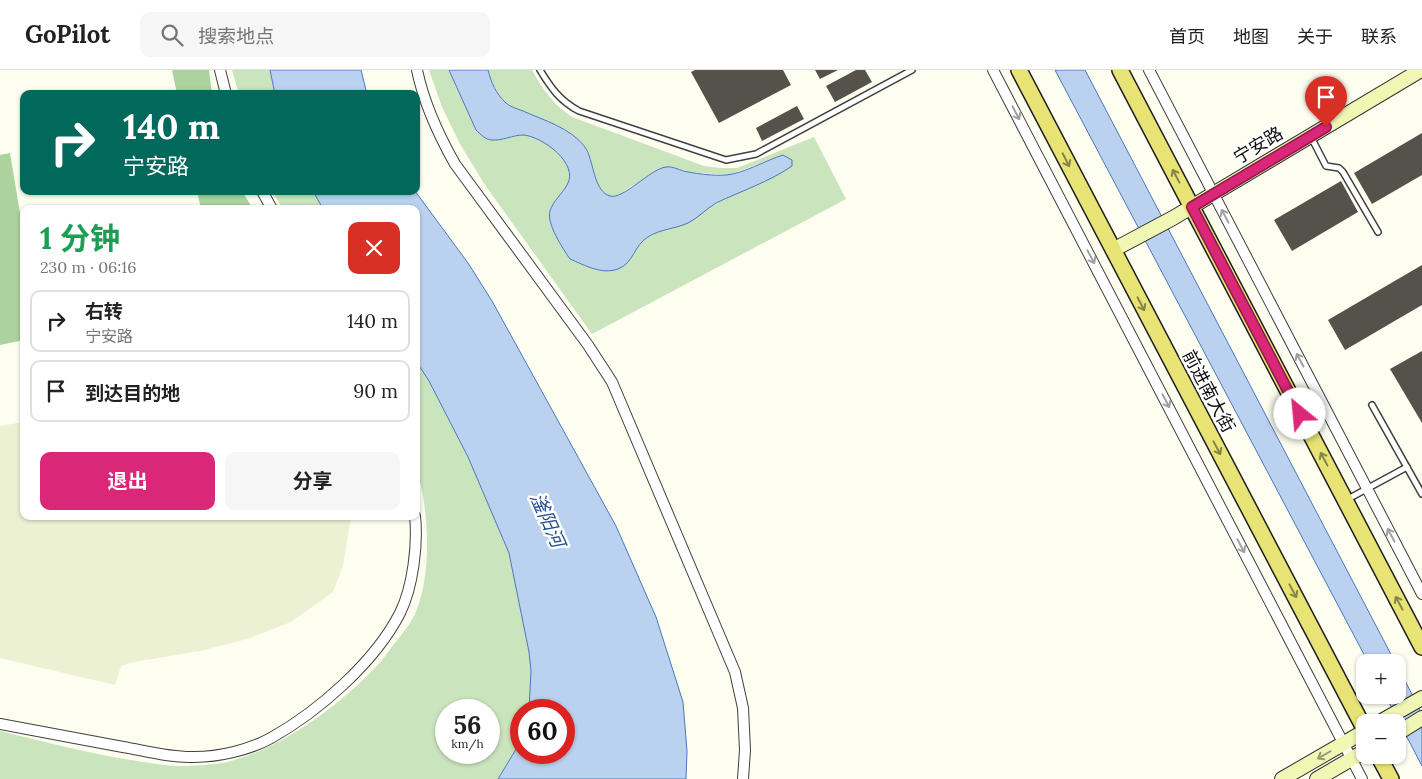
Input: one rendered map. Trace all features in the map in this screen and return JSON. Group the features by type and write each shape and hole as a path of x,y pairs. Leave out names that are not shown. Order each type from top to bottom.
{"main road":[{"name":"前进南大街","path":"1019,70 1357,714"},
{"path":"1120,70 1422,647"},
{"path":"1383,764 1391,779"}],"street":[{"path":"220,70 225,90"},
{"path":"416,70 425,104 438,135 455,164 588,345 616,391 735,672 743,708 745,750 743,779"},
{"path":"993,70 1362,779"},
{"path":"1149,70 1422,594"},
{"name":"宁安路","path":"1113,250 1192,207 1421,70"},
{"path":"0,724 194,758 246,748 270,739 325,701 358,670 382,643 401,612 411,580 416,530 415,520"},
{"path":"1395,714 1422,698"},
{"path":"1406,728 1422,718"},
{"path":"1282,779 1356,736"},
{"path":"1317,779 1356,757"}],"lane":[{"path":"540,70 561,100 579,111 726,160 756,154 903,72 912,70"},
{"path":"1310,136 1326,166 1339,168 1343,172 1378,232"},
{"path":"1372,405 1422,494"},
{"path":"1345,500 1407,467"}],"green space":[{"path":"172,70 209,70 212,90 176,90"},
{"path":"232,70 270,70 274,90 238,90"},
{"path":"429,70 449,70 476,130 481,134 495,140 523,135 530,136 546,144 561,156 570,169 570,176 550,210 632,257 645,239 656,232 667,229 702,212 791,160 783,155 728,175 687,172 675,168 635,184 618,196 613,197 604,193 600,188 588,153 579,140 557,125 506,103 497,92 488,70 532,70 549,96 572,117 704,166 737,168 814,137 846,199 592,334 485,185 460,144 442,107"},
{"path":"10,153 20,213 20,341 0,345 0,155"},
{"path":"198,195 244,195 251,205 200,205"},
{"path":"274,195 315,195 321,205 281,205"},
{"path":"420,367 468,457 509,553 529,652 531,671 530,699 510,699 510,759 498,779 0,779 0,731 68,748 174,766 226,762 250,755 289,736 325,712 376,667 413,618 422,594 425,577 427,558 426,520 420,483"},
{"path":"20,423 20,520 350,520 343,566 333,592 291,622 247,639 200,651 134,662 121,666 115,685 0,658 0,426"}],"water":[{"path":"270,70 361,70 366,90 274,90"},
{"path":"449,70 488,70 497,92 508,104 556,125 579,140 588,153 600,188 610,196 622,193 652,173 666,167 712,175 726,175 747,170 783,155 792,160 792,166 764,182 716,203 688,223 657,232 648,237 643,240 627,263 618,269 612,271 599,270 570,259 550,222 551,207 567,185 570,177 564,160 549,146 531,137 519,135 492,140 482,135 476,130"},
{"path":"1055,70 1085,70 1391,654 1364,654"},
{"name":"滏阳河","path":"315,195 418,195 468,263 492,301 616,526 656,617 683,702 687,751 686,779 498,779 510,759 510,764 575,764 575,699 530,699 531,671 529,652 509,553 468,457 420,367 420,205 321,205"},
{"path":"1406,683 1422,714 1422,766 1406,735 1406,714 1395,714 1390,704 1406,704"}],"building":[{"path":"695,70 783,70 791,85 719,123 691,72"},
{"path":"815,70 838,70 820,79"},
{"path":"856,70 865,70 872,82 835,102 826,86"},
{"path":"797,106 804,119 762,141 756,128"},
{"path":"1422,133 1422,175 1372,204 1354,173"},
{"path":"1341,181 1358,212 1292,251 1274,220"},
{"path":"1422,265 1422,305 1345,350 1328,320"},
{"path":"1422,351 1422,423 1390,369"}],"route":[{"path":"1300,414 1192,207 1326,127"}]}
